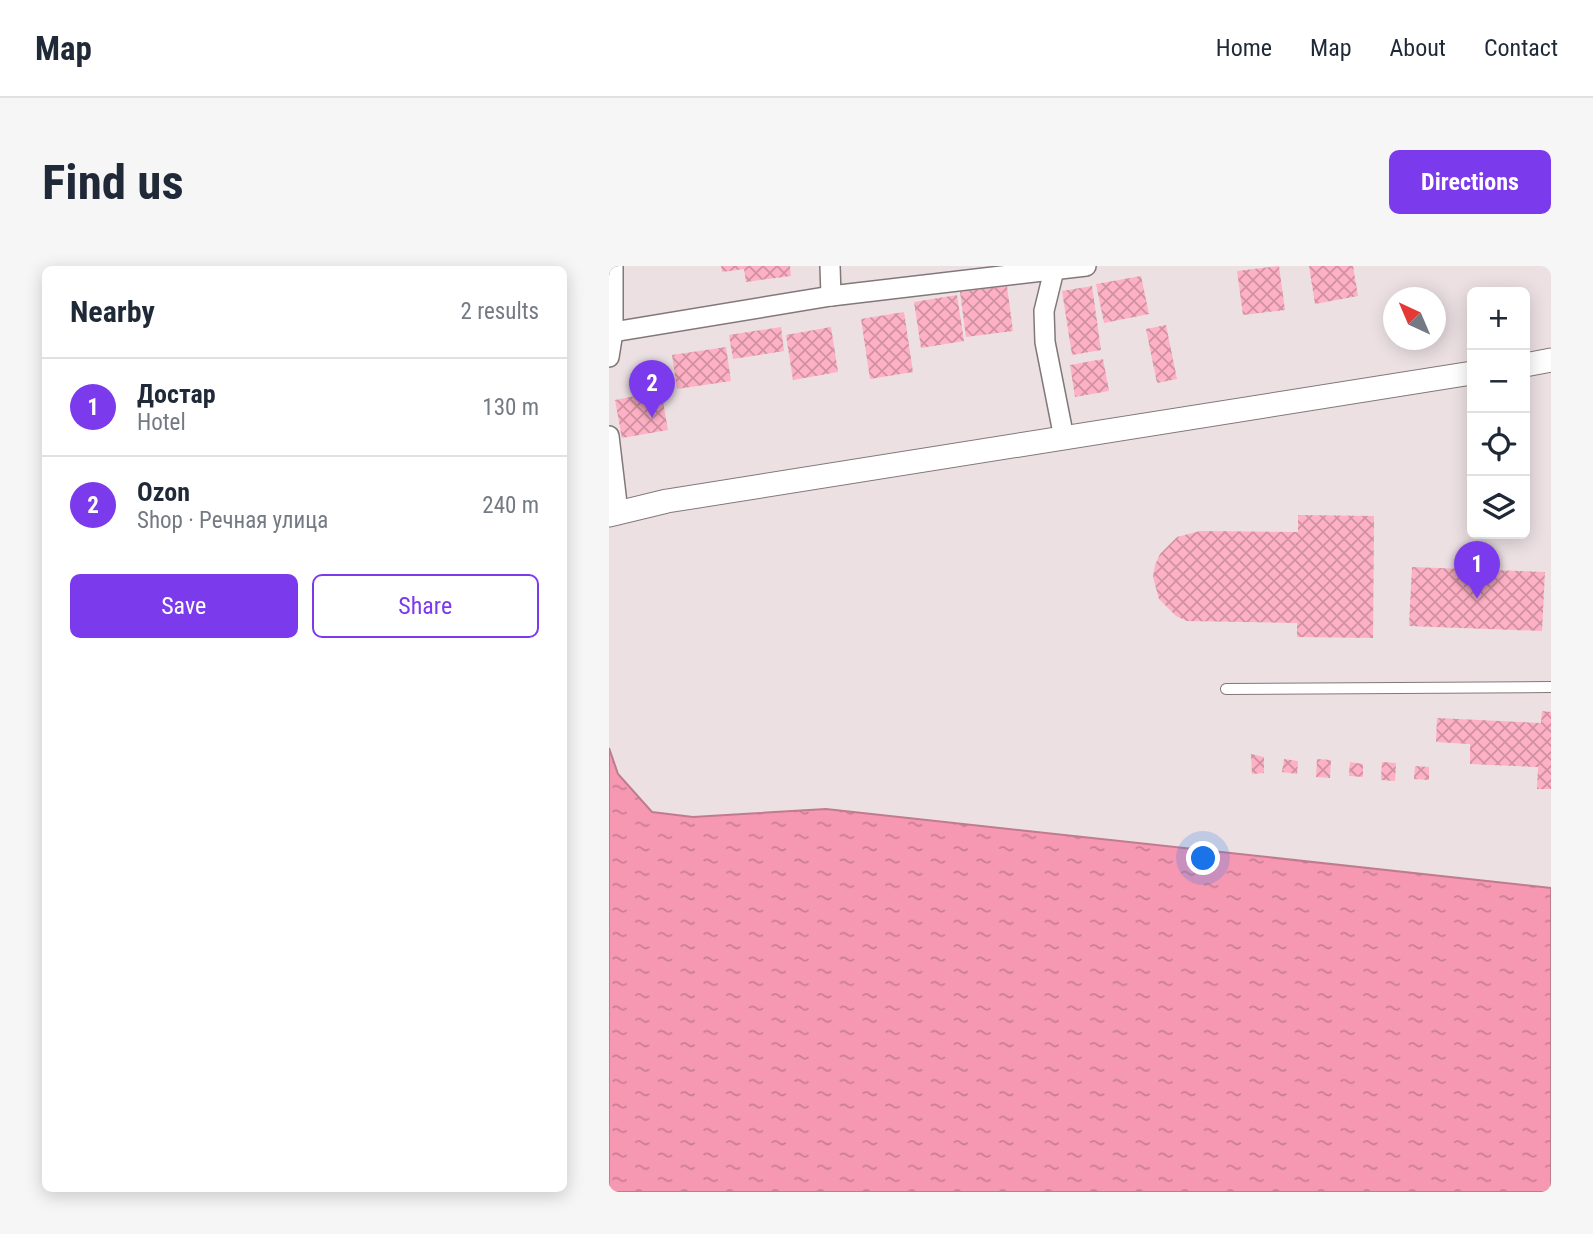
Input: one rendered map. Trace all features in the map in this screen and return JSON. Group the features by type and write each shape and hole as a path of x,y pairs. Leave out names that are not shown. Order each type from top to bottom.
{"street":[{"path":"609,356 613,332 613,266"},
{"path":"830,266 831,296"},
{"path":"613,332 831,296 1086,266"},
{"path":"1054,269 1044,311 1045,342 1064,438"},
{"path":"1530,364 1551,360"},
{"path":"609,436 613,514 667,501 1467,374"}],"lane":[{"path":"1226,689 1551,687"}],"water":[{"path":"609,748 618,774 652,812 693,817 826,809 1551,888 1551,1192 609,1192"}],"building":[{"path":"721,266 790,266 791,276 746,282 744,269 722,272"},
{"path":"1279,266 1285,310 1243,315 1237,271"},
{"path":"1309,266 1353,266 1358,296 1315,304"},
{"path":"1141,276 1149,314 1104,323 1096,284"},
{"path":"1007,286 1013,331 966,337 960,292"},
{"path":"1092,286 1101,350 1072,355 1062,291"},
{"path":"957,295 964,341 921,348 914,302"},
{"path":"904,312 913,372 870,379 861,319"},
{"path":"1166,325 1177,379 1157,383 1146,329"},
{"path":"781,327 784,351 733,359 729,335"},
{"path":"831,327 838,372 793,380 786,335"},
{"path":"726,347 731,381 677,389 672,355"},
{"path":"1103,359 1109,391 1075,397 1070,365"},
{"path":"661,391 668,430 622,438 615,400"},
{"path":"1298,515 1374,516 1373,638 1297,637 1297,623 1187,621 1176,616 1159,599 1153,577 1155,565 1160,554 1177,537 1200,531 1298,532"},
{"path":"1412,567 1545,572 1542,631 1409,626"},
{"path":"1542,711 1551,712 1551,789 1537,789 1538,767 1470,764 1470,744 1436,742 1437,718 1541,723"},
{"path":"1251,754 1264,757 1264,773 1252,774"},
{"path":"1284,759 1298,761 1297,774 1282,772"},
{"path":"1317,759 1331,760 1330,778 1316,777"},
{"path":"1350,762 1363,764 1363,777 1349,776"},
{"path":"1382,762 1396,763 1395,781 1381,780"},
{"path":"1415,766 1429,767 1429,780 1414,779"}],"place":[{"name":"Ozon","path":"652,418"},
{"name":"Достар","path":"1477,599"}]}
